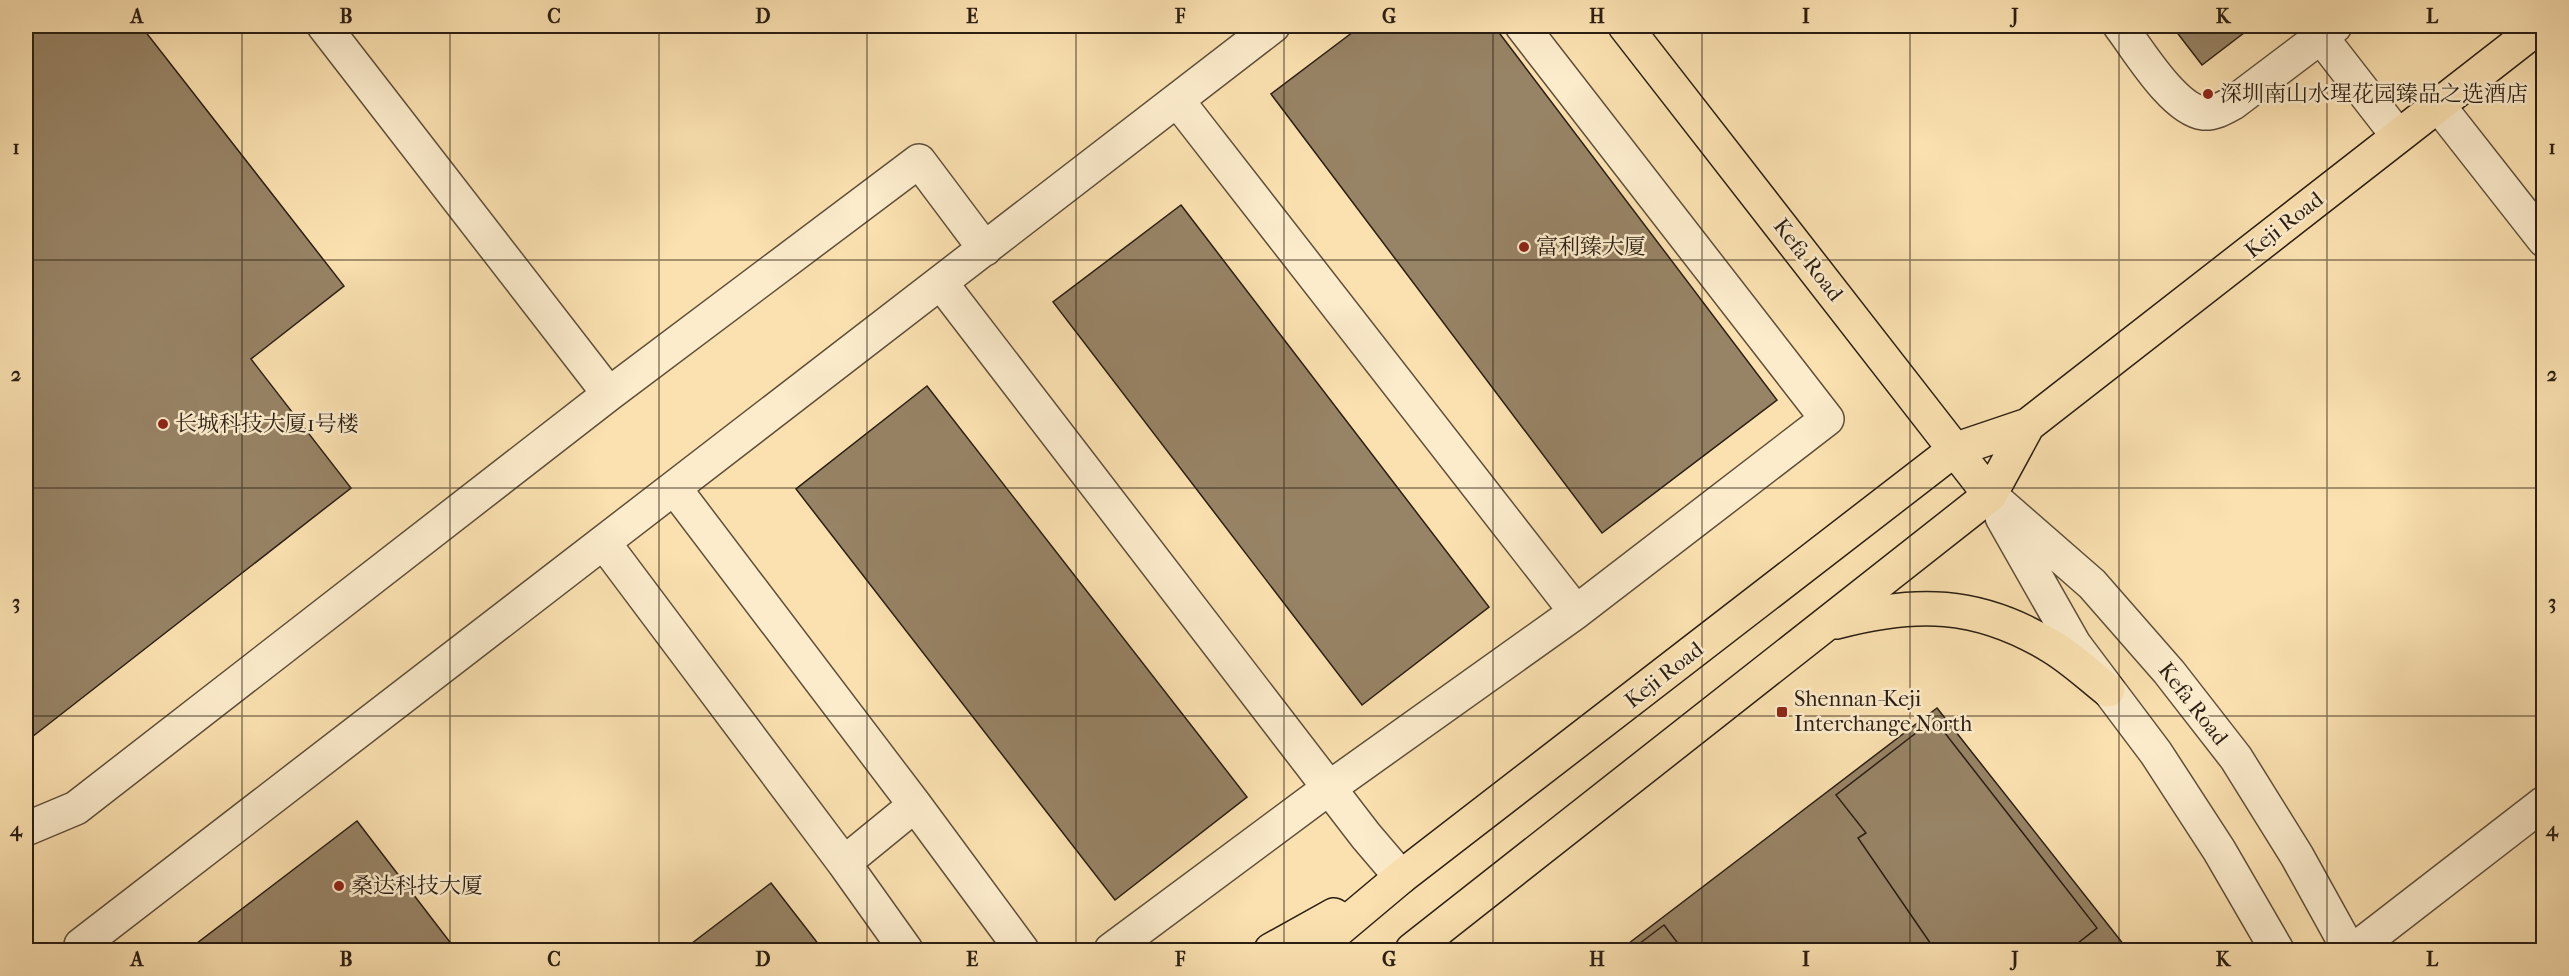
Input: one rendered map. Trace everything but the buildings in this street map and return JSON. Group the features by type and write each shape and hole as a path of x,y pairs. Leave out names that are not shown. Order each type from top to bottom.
{"main road":[{"name":"Kefa Road","path":"1625,26 1990,495"},
{"name":"Keji Road","path":"1314,951 1401,877 1954,450 2028,425 2540,26"},
{"name":"Keji Road","path":"1412,951 1990,495 2028,425"},
{"path":"1825,624 1871,612 1921,607 1968,611 2013,627 2050,646 2108,690"},
{"path":"1271,951 1401,877"}],"street":[{"path":"324,26 609,394"},
{"path":"86,951 81,945 1274,26"},
{"path":"1111,951 1329,788 1576,612 1827,419 1522,26"},
{"path":"2120,26 2172,94 2186,107 2202,113 2216,112 2234,103 2328,31 2398,136"},
{"path":"1177,100 1576,612"},
{"path":"2438,105 2544,240"},
{"path":"26,829 76,808 609,394 919,161 985,249"},
{"path":"941,283 1329,788 1401,877"},
{"path":"675,489 915,805 1022,951"},
{"name":"Kefa Road","path":"1990,495 2074,644 2156,753 2219,850 2277,951"},
{"name":"Kefa Road","path":"1990,495 2092,584 2175,680 2236,758 2297,856 2349,951"},
{"path":"604,543 844,863 906,951"},
{"path":"2354,951 2544,803"},
{"path":"844,863 915,805"}],"place":[{"name":"深圳南山水瑆花园臻品之选酒店","path":"2208,94"},
{"name":"富利臻大厦","path":"1524,247"},
{"name":"长城科技大厦1号楼","path":"163,424"},
{"name":"Shennan-Keji Interchange North","path":"1782,712"},
{"name":"桑达科技大厦","path":"339,886"}]}
